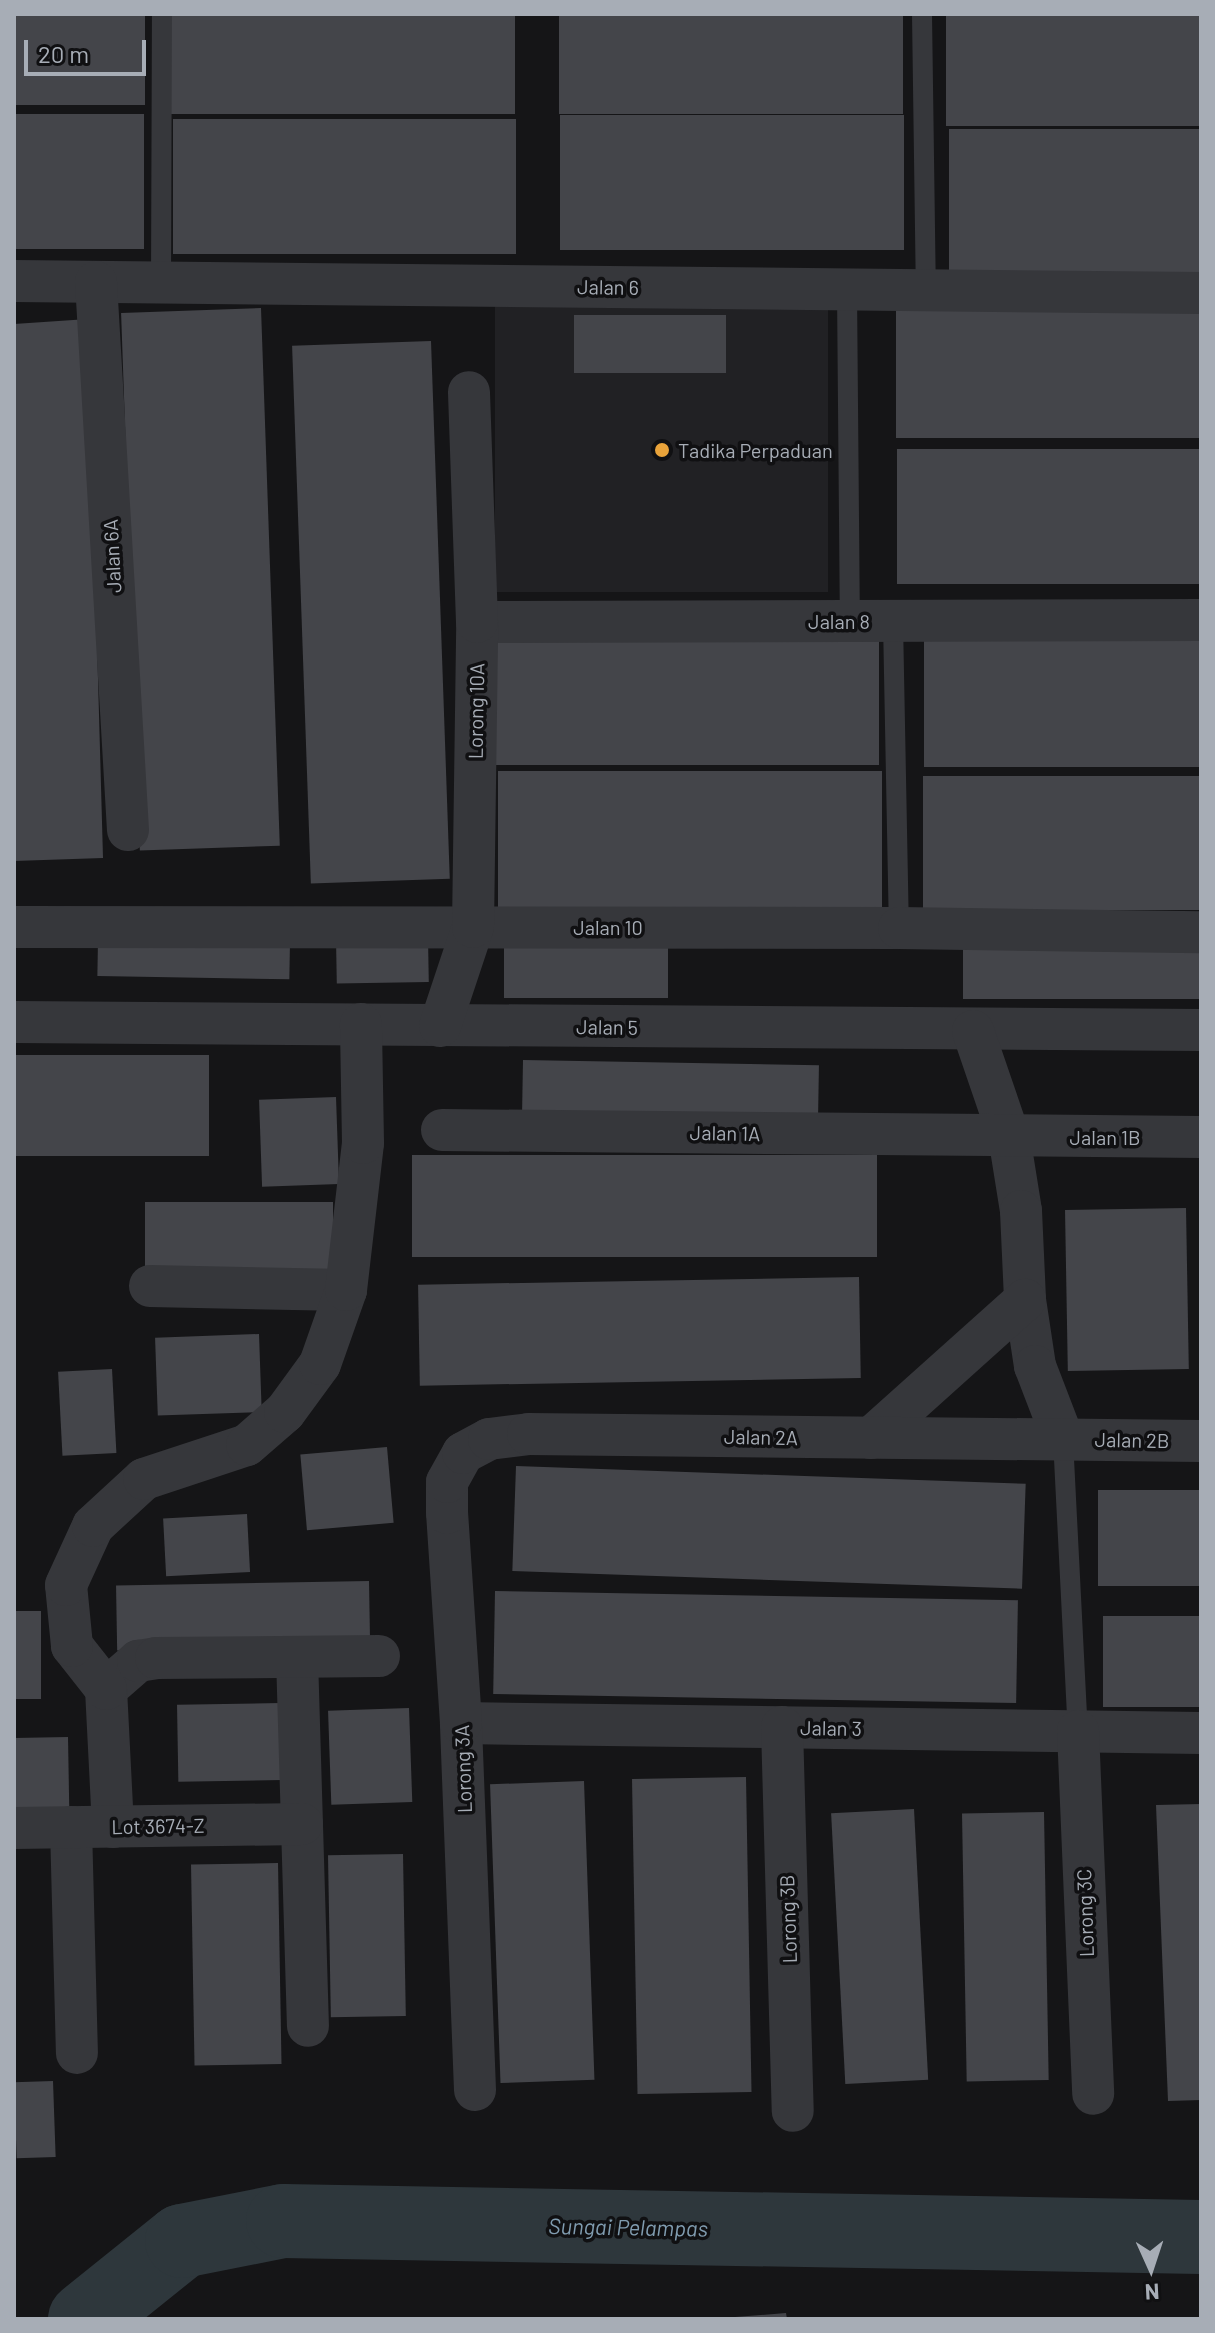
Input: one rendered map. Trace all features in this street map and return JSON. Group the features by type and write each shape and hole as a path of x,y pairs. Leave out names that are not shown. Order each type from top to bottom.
{"street":[{"name":"Jalan 6","path":"14,281 1201,293"},
{"name":"Jalan 6A","path":"96,282 128,830"},
{"name":"Lorong 10A","path":"440,1026 473,927 477,622 469,392"},
{"name":"Jalan 8","path":"477,622 1201,620"},
{"name":"Jalan 10","path":"14,927 899,928 1201,932"},
{"name":"Jalan 5","path":"14,1022 973,1031 1201,1030"},
{"path":"113,1827 106,1689 72,1646 66,1585 93,1526 144,1479 247,1445 285,1412 320,1364 346,1290 363,1143 361,1024"},
{"path":"973,1031 1009,1136 1021,1211 1025,1300 1035,1366 1063,1439"},
{"name":"Jalan 1A","path":"442,1130 1009,1136"},
{"name":"Jalan 1B","path":"1009,1136 1201,1137"},
{"path":"150,1286 346,1290"},
{"path":"871,1438 1025,1300"},
{"name":"Jalan 2A","path":"463,1453 489,1439 528,1434 1063,1439"},
{"name":"Jalan 2B","path":"1063,1439 1201,1441"},
{"name":"Lorong 3A","path":"463,1453 447,1482 461,1723 475,2090"},
{"path":"106,1689 124,1670 147,1660 379,1656"},
{"path":"297,1657 308,2026"},
{"name":"Jalan 3","path":"461,1723 1201,1733"},
{"name":"Lorong 3B","path":"782,1727 793,2111"},
{"name":"Lorong 3C","path":"1078,1731 1093,2094"},
{"name":"Lot 3674-Z","path":"14,1828 302,1824"},
{"path":"71,1827 77,2053"}],"lane":[{"path":"161,283 162,14"},
{"path":"922,14 926,290"},
{"path":"847,290 850,621"},
{"path":"893,621 899,928"},
{"path":"1063,1439 1078,1731"}],"shaded area":[{"name":"Tadika Perpaduan","path":"495,306 828,306 828,592 495,592"}],"building":[{"path":"14,14 145,14 145,105 14,105"},
{"path":"171,14 515,14 515,114 171,114"},
{"path":"559,14 903,14 903,114 559,114"},
{"path":"946,14 1201,14 1201,126 946,126"},
{"path":"14,114 144,114 144,249 14,249"},
{"path":"560,115 904,115 904,250 560,250"},
{"path":"173,119 516,119 516,254 173,254"},
{"path":"949,129 1201,129 1201,273 949,273"},
{"path":"896,303 1201,303 1201,438 896,438"},
{"path":"261,308 280,846 140,851 121,313"},
{"path":"574,315 726,315 726,373 574,373"},
{"path":"88,319 103,858 14,861 14,324"},
{"path":"431,341 450,879 311,884 292,346"},
{"path":"897,449 1201,449 1201,584 897,584"},
{"path":"495,630 879,630 879,765 495,765"},
{"path":"924,633 1201,633 1201,767 924,767"},
{"path":"498,771 882,771 882,907 498,907"},
{"path":"923,776 1201,776 1201,910 923,910"},
{"path":"428,937 429,982 337,984 336,939"},
{"path":"98,940 290,943 289,979 97,976"},
{"path":"504,946 668,946 668,998 504,998"},
{"path":"963,946 1201,946 1201,999 963,999"},
{"path":"14,1055 209,1055 209,1156 14,1156"},
{"path":"523,1060 819,1065 818,1117 522,1112"},
{"path":"336,1097 339,1184 262,1187 259,1100"},
{"path":"412,1155 877,1155 877,1257 412,1257"},
{"path":"145,1202 333,1202 333,1277 145,1277"},
{"path":"1186,1208 1189,1369 1068,1371 1065,1210"},
{"path":"859,1277 861,1378 420,1386 418,1285"},
{"path":"259,1334 262,1412 158,1416 155,1338"},
{"path":"112,1369 116,1453 62,1456 58,1372"},
{"path":"387,1447 394,1523 307,1530 300,1455"},
{"path":"516,1466 1026,1484 1022,1589 512,1571"},
{"path":"1098,1490 1201,1490 1201,1586 1098,1586"},
{"path":"247,1514 250,1572 166,1576 163,1518"},
{"path":"369,1581 370,1646 117,1650 116,1585"},
{"path":"495,1591 1018,1600 1016,1703 493,1694"},
{"path":"14,1611 41,1611 41,1699 14,1699"},
{"path":"1103,1616 1201,1616 1201,1707 1103,1707"},
{"path":"281,1703 282,1780 178,1782 177,1705"},
{"path":"409,1708 412,1802 331,1805 328,1711"},
{"path":"68,1737 69,1815 15,1816 14,1738"},
{"path":"746,1777 751,2092 638,2094 632,1779"},
{"path":"584,1781 594,2080 500,2083 490,1784"},
{"path":"1201,1804 1201,2100 1168,2101 1156,1805"},
{"path":"914,1809 928,2080 845,2084 831,1813"},
{"path":"1044,1812 1049,2080 967,2081 962,1813"},
{"path":"403,1854 406,2016 331,2017 328,1855"},
{"path":"278,1863 282,2064 195,2065 191,1865"},
{"path":"53,2081 56,2157 17,2158 14,2082"},
{"path":"786,2313 787,2319 735,2319 735,2317"}],"waterway":[{"name":"Sungai Pelampas","path":"85,2319 182,2241 283,2221 1201,2237"}],"place":[{"name":"Tadika Perpaduan","path":"662,450"}]}
